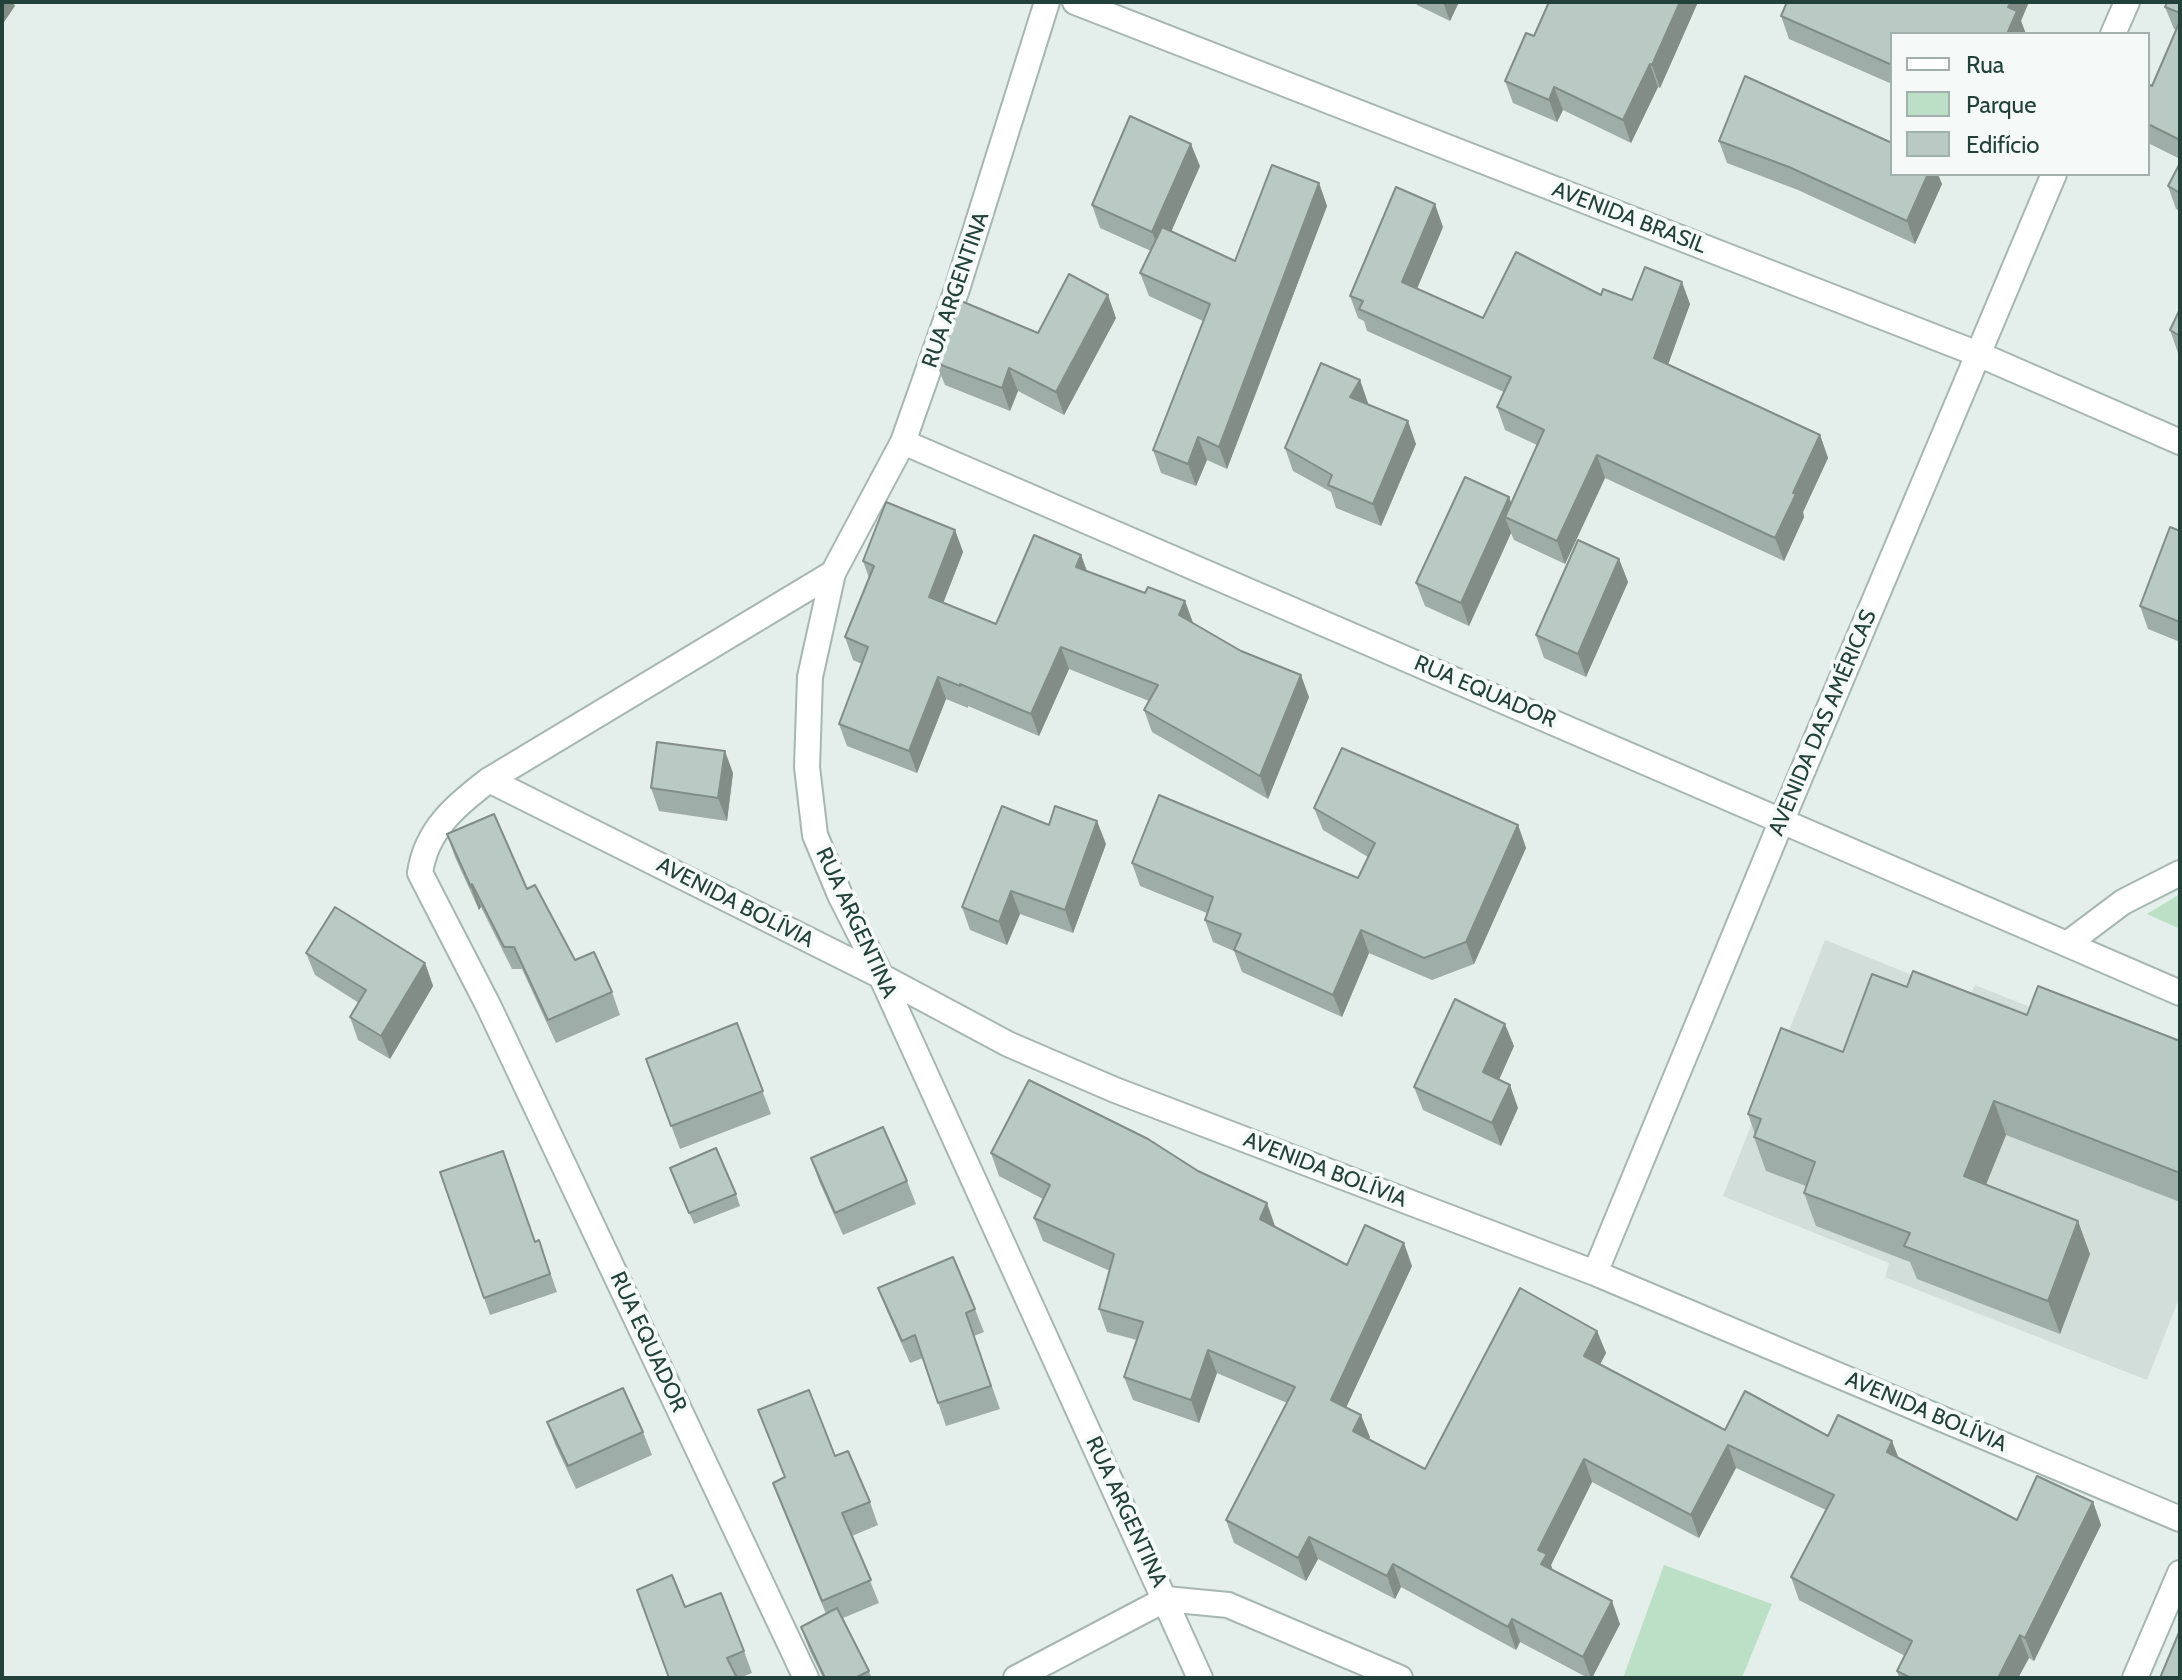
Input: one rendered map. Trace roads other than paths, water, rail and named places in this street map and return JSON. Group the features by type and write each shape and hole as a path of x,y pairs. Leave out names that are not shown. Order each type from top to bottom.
{"street":[{"name":"RUA ARGENTINA","path":"1047,2 957,289 903,442 833,573 810,677 807,767 815,835 840,895 881,976 1200,1678"},
{"name":"AVENIDA BRASIL","path":"1075,2 1978,354 2180,442"},
{"path":"2114,32 2127,2"},
{"name":"AVENIDA DAS AMÉRICAS","path":"1595,1273 2053,176"},
{"name":"RUA EQUADOR","path":"903,442 2180,993"},
{"name":"RUA EQUADOR","path":"806,1678 489,1007 420,873 423,854 442,820 489,780 833,573"},
{"name":"AVENIDA BOLÍVIA","path":"489,780 881,976 1008,1044 1115,1090 1595,1273 2180,1519"},
{"path":"2067,944 2123,902 2180,873"},
{"path":"2135,1678 2180,1573"},
{"path":"1016,1678 1166,1599 1228,1605 1400,1678"}]}
